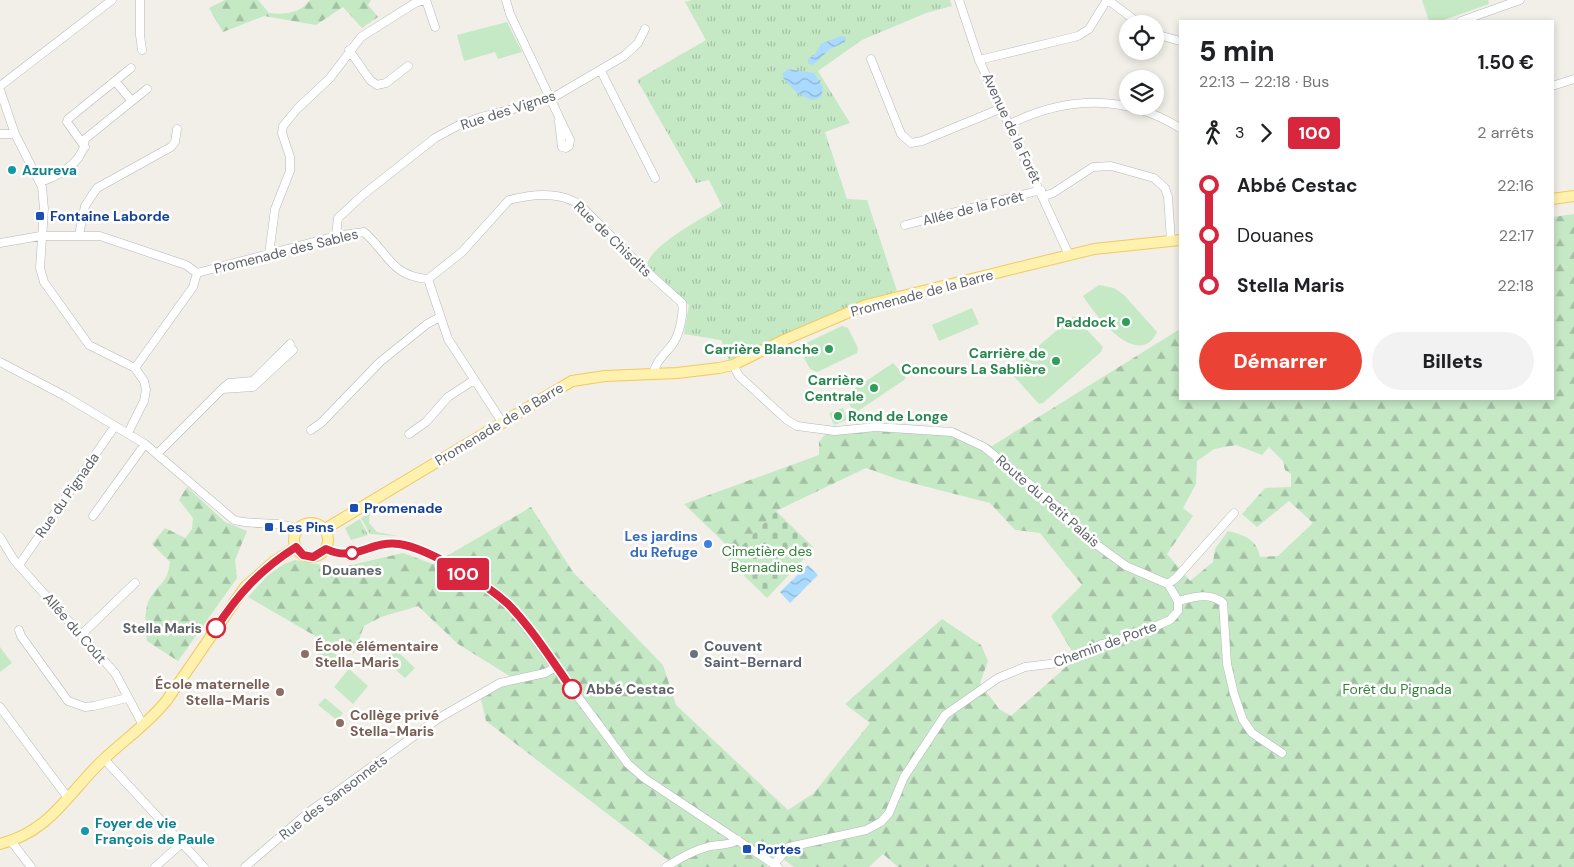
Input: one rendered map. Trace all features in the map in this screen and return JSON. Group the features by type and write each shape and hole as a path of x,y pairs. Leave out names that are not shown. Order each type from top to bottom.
{"main road":[{"path":"1554,199 1574,196"},
{"name":"Promenade de la Barre","path":"325,529 572,381 605,376 677,373 733,365 784,340 866,305 1102,248 1176,241"},
{"path":"311,522 325,529 328,539 326,549 318,556 308,557 296,547 294,538 298,529 311,522"},
{"path":"0,844 34,831 104,759 168,700 245,587 272,563 296,547"}],"street":[{"path":"0,86 112,0"},
{"path":"140,0 142,50"},
{"path":"269,254 275,209 290,171 290,157 282,133 284,126 297,109 330,78 349,50 371,29 425,0 435,27"},
{"path":"506,0 510,14 559,121"},
{"name":"Avenue de la Forêt","path":"959,0 979,60 1069,255"},
{"path":"979,60 1078,36 1089,29 1108,0 1128,15"},
{"path":"1465,20 1520,0"},
{"name":"Rue des Vignes","path":"336,236 338,218 364,194 434,138 459,125 481,117 549,100 624,56 638,43 645,29"},
{"path":"1164,37 1179,41"},
{"path":"349,50 370,80 377,85 386,82 408,66"},
{"path":"871,60 901,134 911,143 922,141 1002,108"},
{"path":"85,147 67,122 68,119 131,68"},
{"path":"600,70 655,178"},
{"path":"1554,85 1574,79"},
{"path":"115,82 131,100"},
{"path":"41,182 77,160 85,147 85,140 147,88"},
{"path":"0,90 15,134 41,182 44,195 41,275 63,311 89,345 135,368 144,381 146,390 144,401 128,433"},
{"path":"1010,124 1060,106 1083,102 1127,106 1162,118 1179,127"},
{"path":"79,235 86,206 96,188 171,148 175,142 177,129"},
{"path":"0,134 15,134"},
{"name":"Allée de la Forêt","path":"905,225 1042,193 1053,193 1093,166 1111,166 1154,178 1160,182 1168,197 1176,241"},
{"name":"Rue de Chisdits","path":"428,279 462,252 503,204 509,200 555,195 569,198 581,206 682,304 683,309 676,339 658,361 653,374"},
{"name":"Promenade des Sables","path":"0,243 21,238 43,236 79,235 110,238 186,265 197,273 336,236 364,232 398,270 418,278 428,279"},
{"path":"135,368 192,287 197,273"},
{"path":"428,279 448,339 502,422"},
{"path":"311,430 321,423 380,362 428,324 440,317"},
{"path":"158,453 222,389 253,387 292,347"},
{"path":"0,362 12,371 65,396 145,444 158,453 234,520 251,524 287,524 298,529"},
{"name":"Route du Petit Palais","path":"733,365 739,376 797,426 835,431 876,427 952,432 984,447 1058,507 1092,542 1126,566 1168,584"},
{"path":"409,434 426,422 448,397 474,380"},
{"name":"Rue du Pignada","path":"19,565 115,426"},
{"path":"93,516 145,444"},
{"path":"1234,514 1168,584 1178,601 1207,596 1216,597 1223,603 1226,664 1243,720 1252,733 1282,753"},
{"name":"Allée du Coût","path":"0,537 19,565 115,673 143,725"},
{"path":"326,549 346,555 393,543 406,545 444,561 507,604 628,764 644,778 776,866"},
{"path":"82,634 134,583"},
{"name":"Chemin de Porte","path":"776,866 789,847 866,830 881,822 889,813 904,777 945,715 998,678 1025,667 1058,663 1102,644 1136,635 1170,620 1178,611 1178,601"},
{"path":"18,630 68,701 85,706 94,706 128,698"},
{"name":"Rue des Sansonnets","path":"245,867 309,812 446,714 500,683 545,672 556,667"},
{"path":"0,707 68,798"},
{"path":"104,759 204,867"},
{"path":"666,867 692,852 733,843 738,840"},
{"path":"11,841 31,867"},
{"path":"156,867 182,843"}],"green space":[{"path":"225,0 258,0 269,13 280,14 302,8 310,0 371,0 368,5 378,17 362,28 343,7 316,25 264,16 223,32 209,8"},
{"path":"692,0 950,0 952,6 926,13 862,40 818,71 850,123 825,132 847,199 867,200 897,291 865,300 729,360 721,340 684,334 689,305 647,265 650,257 668,240 722,206 709,180 696,183 637,80 706,40 685,2"},
{"path":"1422,0 1488,0 1489,4 1444,20 1429,20"},
{"path":"507,22 522,52 498,59 495,52 464,61 457,35"},
{"name":"Forêt du Pignada","path":"1574,214 1574,867 898,867 883,854 869,867 794,867 775,853 766,867 677,867 486,721 480,695 516,680 458,644 418,606 381,617 364,626 354,653 322,640 248,597 268,575 284,564 295,560 338,568 403,553 433,564 531,507 573,572 663,665 676,705 788,810 814,793 870,723 845,704 942,619 981,645 988,661 980,683 999,709 1011,716 1076,658 1051,616 1082,585 1040,533 1015,530 990,503 900,480 866,468 776,511 735,553 684,504 819,455 819,442 832,426 955,428 992,446 1179,330 1179,400 1554,400 1554,217","holes":["1236,445 1262,455 1269,447 1283,461 1285,470 1291,474 1291,487 1265,488 1242,514 1257,527 1289,501 1313,523 1278,556 1260,557 1253,542 1244,536 1228,531 1215,549 1213,562 1190,581 1167,554 1193,516 1183,508 1196,484 1197,461 1214,449"]},
{"name":"Paddock","path":"1099,285 1114,288 1124,295 1157,332 1149,342 1139,346 1128,343 1117,336 1097,315 1083,296"},
{"path":"972,308 979,324 939,341 932,325"},
{"name":"Carrière de Concours La Sablière","path":"1074,316 1103,347 1101,352 1043,403 1039,404 1011,373 1011,369"},
{"name":"Carrière Blanche","path":"842,326 848,328 858,348 857,353 817,372 810,369 800,350 802,345"},
{"name":"Carrière Centrale","path":"893,363 906,377 904,380 855,413 844,396"},
{"name":"Rond de Longe","path":"843,408 847,420 834,425 829,413"},
{"path":"187,487 225,522 247,531 235,560 237,578 178,661 147,641 145,618 149,600 166,577 170,562 152,544 165,528 185,538 192,529 193,518 179,500"},
{"name":"Cimetière des Bernadines","path":"776,511 814,548 767,598 728,560"},
{"path":"370,512 369,523 377,532 398,536 370,534 361,518"},
{"path":"360,519 368,535 351,540 345,528"},
{"path":"324,646 345,661 338,670 317,655"},
{"path":"0,647 12,663 0,672"},
{"path":"396,650 415,668 405,678 386,661"},
{"path":"349,669 368,686 353,704 334,687"},
{"path":"325,698 343,713 337,720 318,705"}],"water":[{"path":"841,36 846,38 845,42 830,49 813,65 808,63 808,59 816,53 821,44"},
{"path":"788,69 814,73 823,87 821,97 812,100 797,93 783,78 783,73"},
{"path":"808,565 818,575 790,603 780,592"}],"bus line":[{"name":"100","path":"216,628 245,587 272,563 296,547 303,555 313,557 318,556 326,549 346,555 393,543 406,545 444,561 507,604 572,689"}],"place":[{"name":"Azureva","path":"12,170"},
{"name":"Fontaine Laborde","path":"40,216"},
{"name":"Paddock","path":"1126,322"},
{"name":"Carrière Blanche","path":"829,349"},
{"name":"Carrière de Concours La Sablière","path":"1056,361"},
{"name":"Carrière Centrale","path":"874,388"},
{"name":"Rond de Longe","path":"838,416"},
{"name":"Promenade","path":"354,508"},
{"name":"Les Pins","path":"269,527"},
{"name":"Les jardins du Refuge","path":"708,544"},
{"name":"Douanes","path":"352,553"},
{"name":"Stella Maris","path":"216,628"},
{"name":"École élémentaire Stella-Maris","path":"305,654"},
{"name":"Couvent Saint-Bernard","path":"694,654"},
{"name":"Abbé Cestac","path":"572,689"},
{"name":"École maternelle Stella-Maris","path":"280,692"},
{"name":"Collège privé Stella-Maris","path":"340,723"},
{"name":"Foyer de vie François de Paule","path":"85,831"},
{"name":"Portes","path":"747,849"}]}
